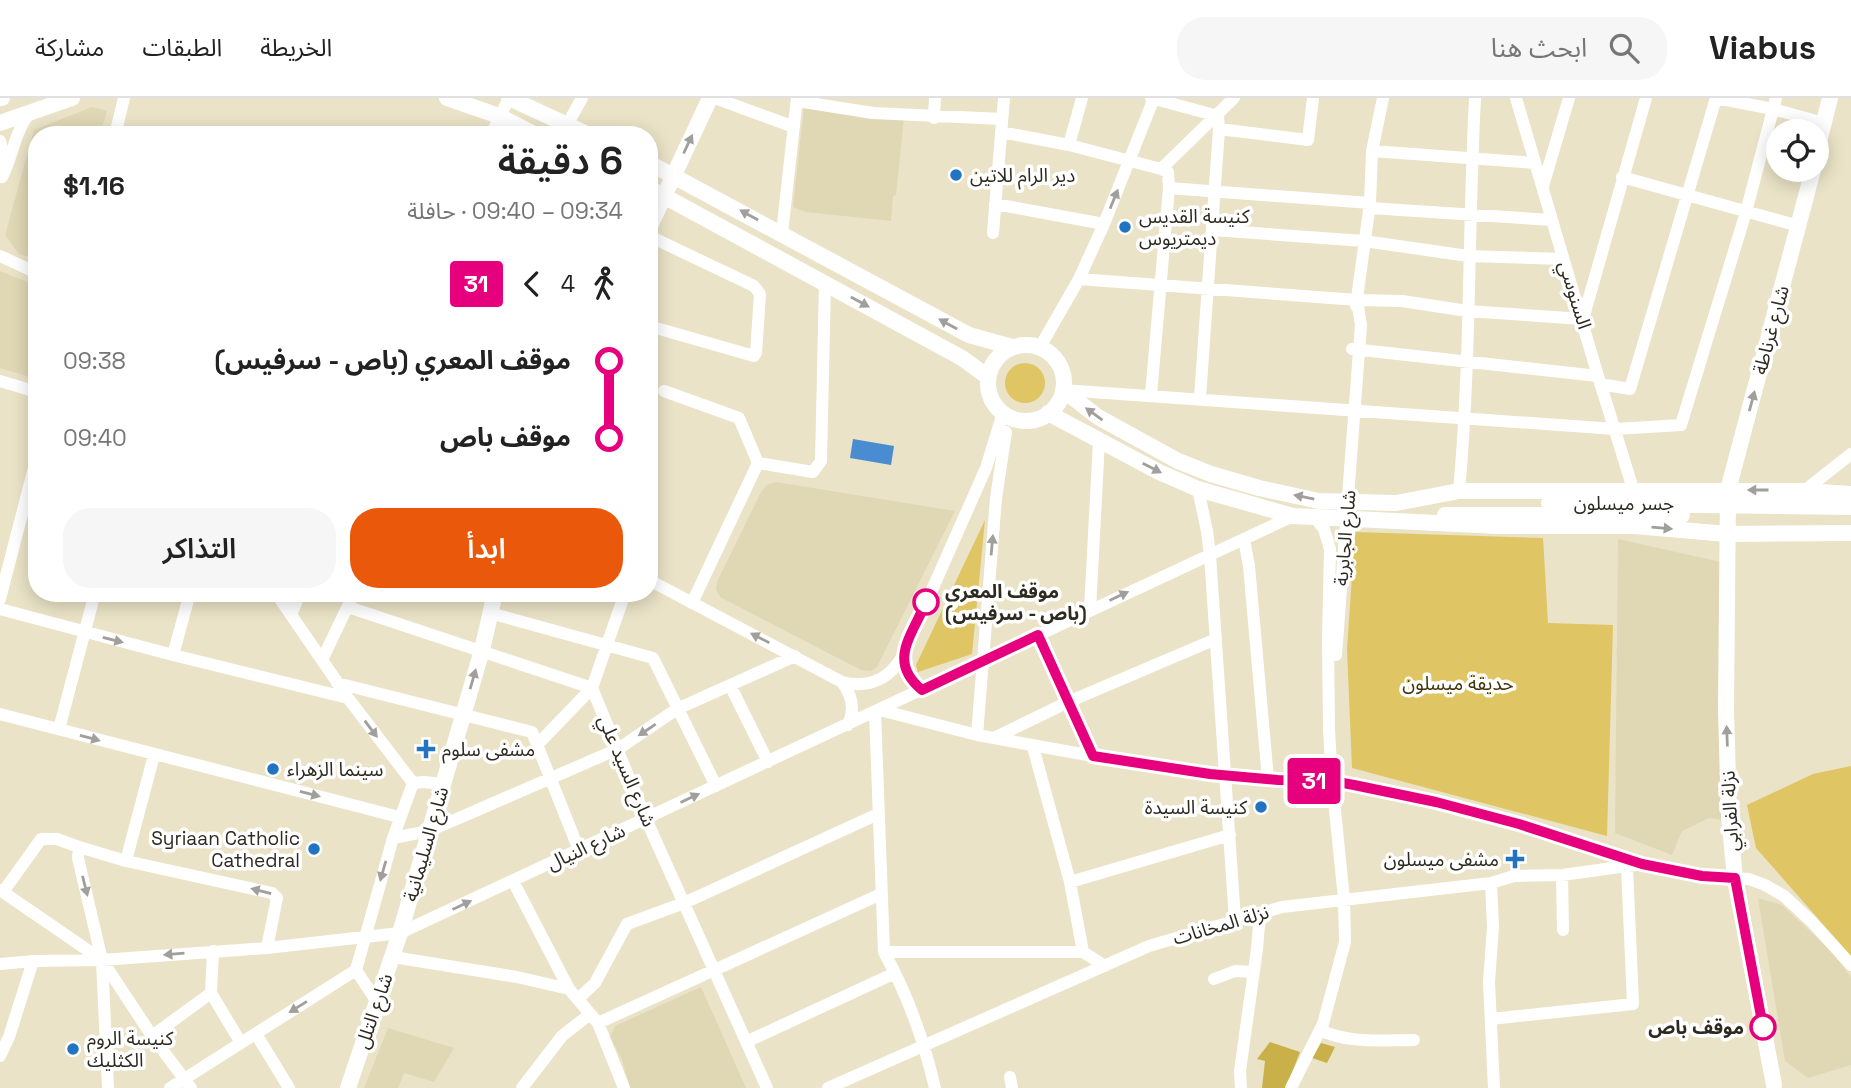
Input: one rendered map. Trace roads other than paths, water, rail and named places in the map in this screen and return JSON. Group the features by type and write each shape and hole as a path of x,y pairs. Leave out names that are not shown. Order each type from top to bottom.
{"main road":[{"path":"0,123 72,98"},
{"path":"447,98 499,116 518,126"},
{"path":"509,98 567,125"},
{"path":"658,190 674,174 710,98"},
{"path":"1825,119 1830,98"},
{"path":"658,167 969,335 1012,347 1040,347 1049,352 1061,369 1063,390 1058,403 1048,413 1029,420 1006,414 989,393 988,377 992,365 1001,354 1012,347"},
{"name":"شارع غرناطة","path":"1727,534 1728,490 1810,182"},
{"path":"658,192 962,358 988,377"},
{"path":"1063,390 1098,417 1178,461 1259,488 1318,500 1396,503 1459,491 1728,490 1851,494"},
{"path":"1048,413 1158,472 1198,489 1293,516 1499,526 1635,526 1727,534 1851,533"},
{"name":"جسر ميسلون","path":"1396,503 1447,501 1851,507"},
{"name":"جسر ميسلون","path":"1398,520 1468,514 1851,517"},
{"name":"نزلة الفرابي","path":"1727,534 1726,710 1729,817 1735,878 1770,1087"},
{"name":"شارع السليمانية","path":"400,933 482,650 493,602"},
{"name":"شارع التلل","path":"348,1088 400,933"},
{"path":"1770,1087 1791,1088"}],"street":[{"path":"117,126 124,98"},
{"path":"495,126 509,98"},
{"path":"567,125 582,98"},
{"path":"715,98 794,127"},
{"path":"934,118 935,98"},
{"path":"993,233 1004,98"},
{"path":"1069,145 1082,98"},
{"path":"1040,347 1079,279 1104,224 1153,98 1218,122 1308,140 1313,98"},
{"path":"1161,169 1218,122 1234,98"},
{"path":"1341,501 1352,349 1370,206 1372,151 1383,98"},
{"path":"1459,491 1465,418 1475,98"},
{"name":"السنوسي","path":"1516,98 1634,492"},
{"path":"1543,187 1569,98"},
{"path":"1079,279 1208,290 1402,301 1467,311 1583,319 1646,98"},
{"path":"1352,349 1599,380 1630,390 1716,98 1774,103 1814,119"},
{"path":"782,233 797,100 868,105 934,118 1002,125 1168,172 1170,188 1151,395"},
{"path":"1063,390 1348,408 1615,429 1681,425 1746,212 1774,103"},
{"path":"1,180 14,152 21,126 29,114"},
{"path":"1199,398 1213,230 1218,122"},
{"path":"0,141 3,162 1,180"},
{"path":"1372,151 1535,163"},
{"path":"1622,177 1798,226"},
{"path":"1170,188 1552,220"},
{"path":"995,204 1104,224"},
{"path":"1213,230 1364,241 1468,256 1563,259"},
{"path":"658,240 754,286 760,294 754,356 658,329"},
{"path":"0,256 28,269"},
{"path":"758,463 813,472 821,461 825,282"},
{"name":"شارع الجابرية","path":"1332,778 1337,748 1336,642 1361,325 1357,300"},
{"path":"0,382 28,390"},
{"path":"664,391 739,418 758,463 692,603"},
{"path":"658,585 842,682 863,685 884,678 899,663 904,653 986,468 1006,414"},
{"path":"976,735 1006,414"},
{"path":"1090,610 1099,441"},
{"path":"1804,491 1851,454"},
{"path":"1198,489 1208,531 1235,920"},
{"path":"0,599 28,491"},
{"name":"شارع النيال","path":"0,964 102,960 267,948 400,933 1293,516"},
{"path":"1291,1088 1320,1030 1345,942 1344,900 1332,778 1328,674 1330,549 1327,536 1315,518"},
{"path":"1244,539 1249,566 1268,779"},
{"path":"59,729 93,602"},
{"path":"173,655 188,602"},
{"path":"282,602 337,683 413,783"},
{"path":"291,615 296,602"},
{"path":"322,660 350,602"},
{"path":"537,746 592,688 622,602"},
{"path":"348,607 592,688"},
{"path":"0,609 85,633 348,698"},
{"path":"490,613 653,658 716,786"},
{"path":"1038,635 1093,756"},
{"path":"994,738 1068,702 1216,639"},
{"path":"904,653 906,674 922,690"},
{"path":"393,838 429,831 618,749 677,709 795,656"},
{"path":"842,682 852,703 848,725"},
{"path":"337,683 532,732 579,850"},
{"path":"730,685 768,762"},
{"name":"شارع السيد علي","path":"592,688 646,819 767,1088"},
{"path":"936,1088 925,1045 884,953 878,814 878,711 1033,747 1226,776 1268,779 1332,778 1561,836 1642,864 1702,876 1749,879 1765,884 1784,896 1851,965"},
{"path":"0,714 399,817"},
{"path":"1033,747 1070,882 1083,953"},
{"path":"126,861 153,755"},
{"path":"413,783 443,784"},
{"path":"170,1088 188,1084 241,1042 356,970 399,817 413,783"},
{"path":"393,957 517,977 573,994 595,983 627,924 684,903 878,814"},
{"path":"1070,882 1230,835"},
{"path":"188,1084 152,1036 102,960 2,891 41,839 57,839 126,861 272,893 277,898 267,948"},
{"path":"79,847 78,858 102,960 108,1088"},
{"name":"نزلة المخانات","path":"828,1088 1149,946 1260,913 1282,907 1491,883 1514,876 1562,875 1642,864"},
{"path":"1491,1019 1633,1004 1627,867"},
{"path":"1562,875 1563,930"},
{"path":"513,881 573,994 594,1018 624,1088"},
{"path":"1491,883 1494,1088"},
{"path":"522,1088 562,1035 594,1018 713,969 881,894"},
{"path":"1241,1088 1240,1072 1260,913"},
{"path":"213,951 211,993 241,1042"},
{"path":"884,953 1083,953 1105,966"},
{"path":"0,1056 33,961"},
{"path":"356,970 377,1002"},
{"path":"1214,979 1235,971 1254,972"},
{"path":"746,1042 895,973"},
{"path":"152,1036 211,993"},
{"path":"1320,1030 1337,1038 1414,1040"},
{"path":"256,1034 289,1088"}],"water":[{"path":"853,439 894,446 891,465 850,458"}],"place":[{"name":"دير الرام للاتين","path":"956,175"},
{"name":"كنيسة القديس ديمتريوس","path":"1125,227"},
{"name":"موقف المعري (باص - سرفيس)","path":"926,602"},
{"name":"مشفى سلوم","path":"426,749"},
{"name":"سينما الزهراء","path":"273,769"},
{"name":"كنيسة السيدة","path":"1261,807"},
{"name":"Syriaan Catholic Cathedral","path":"314,849"},
{"name":"مشفى ميسلون","path":"1515,859"},
{"name":"موقف باص","path":"1763,1027"},
{"name":"كنيسة الروم الكثليك","path":"73,1049"}],"park label":[{"name":"حديقة ميسلون","path":"1458,683"}]}
